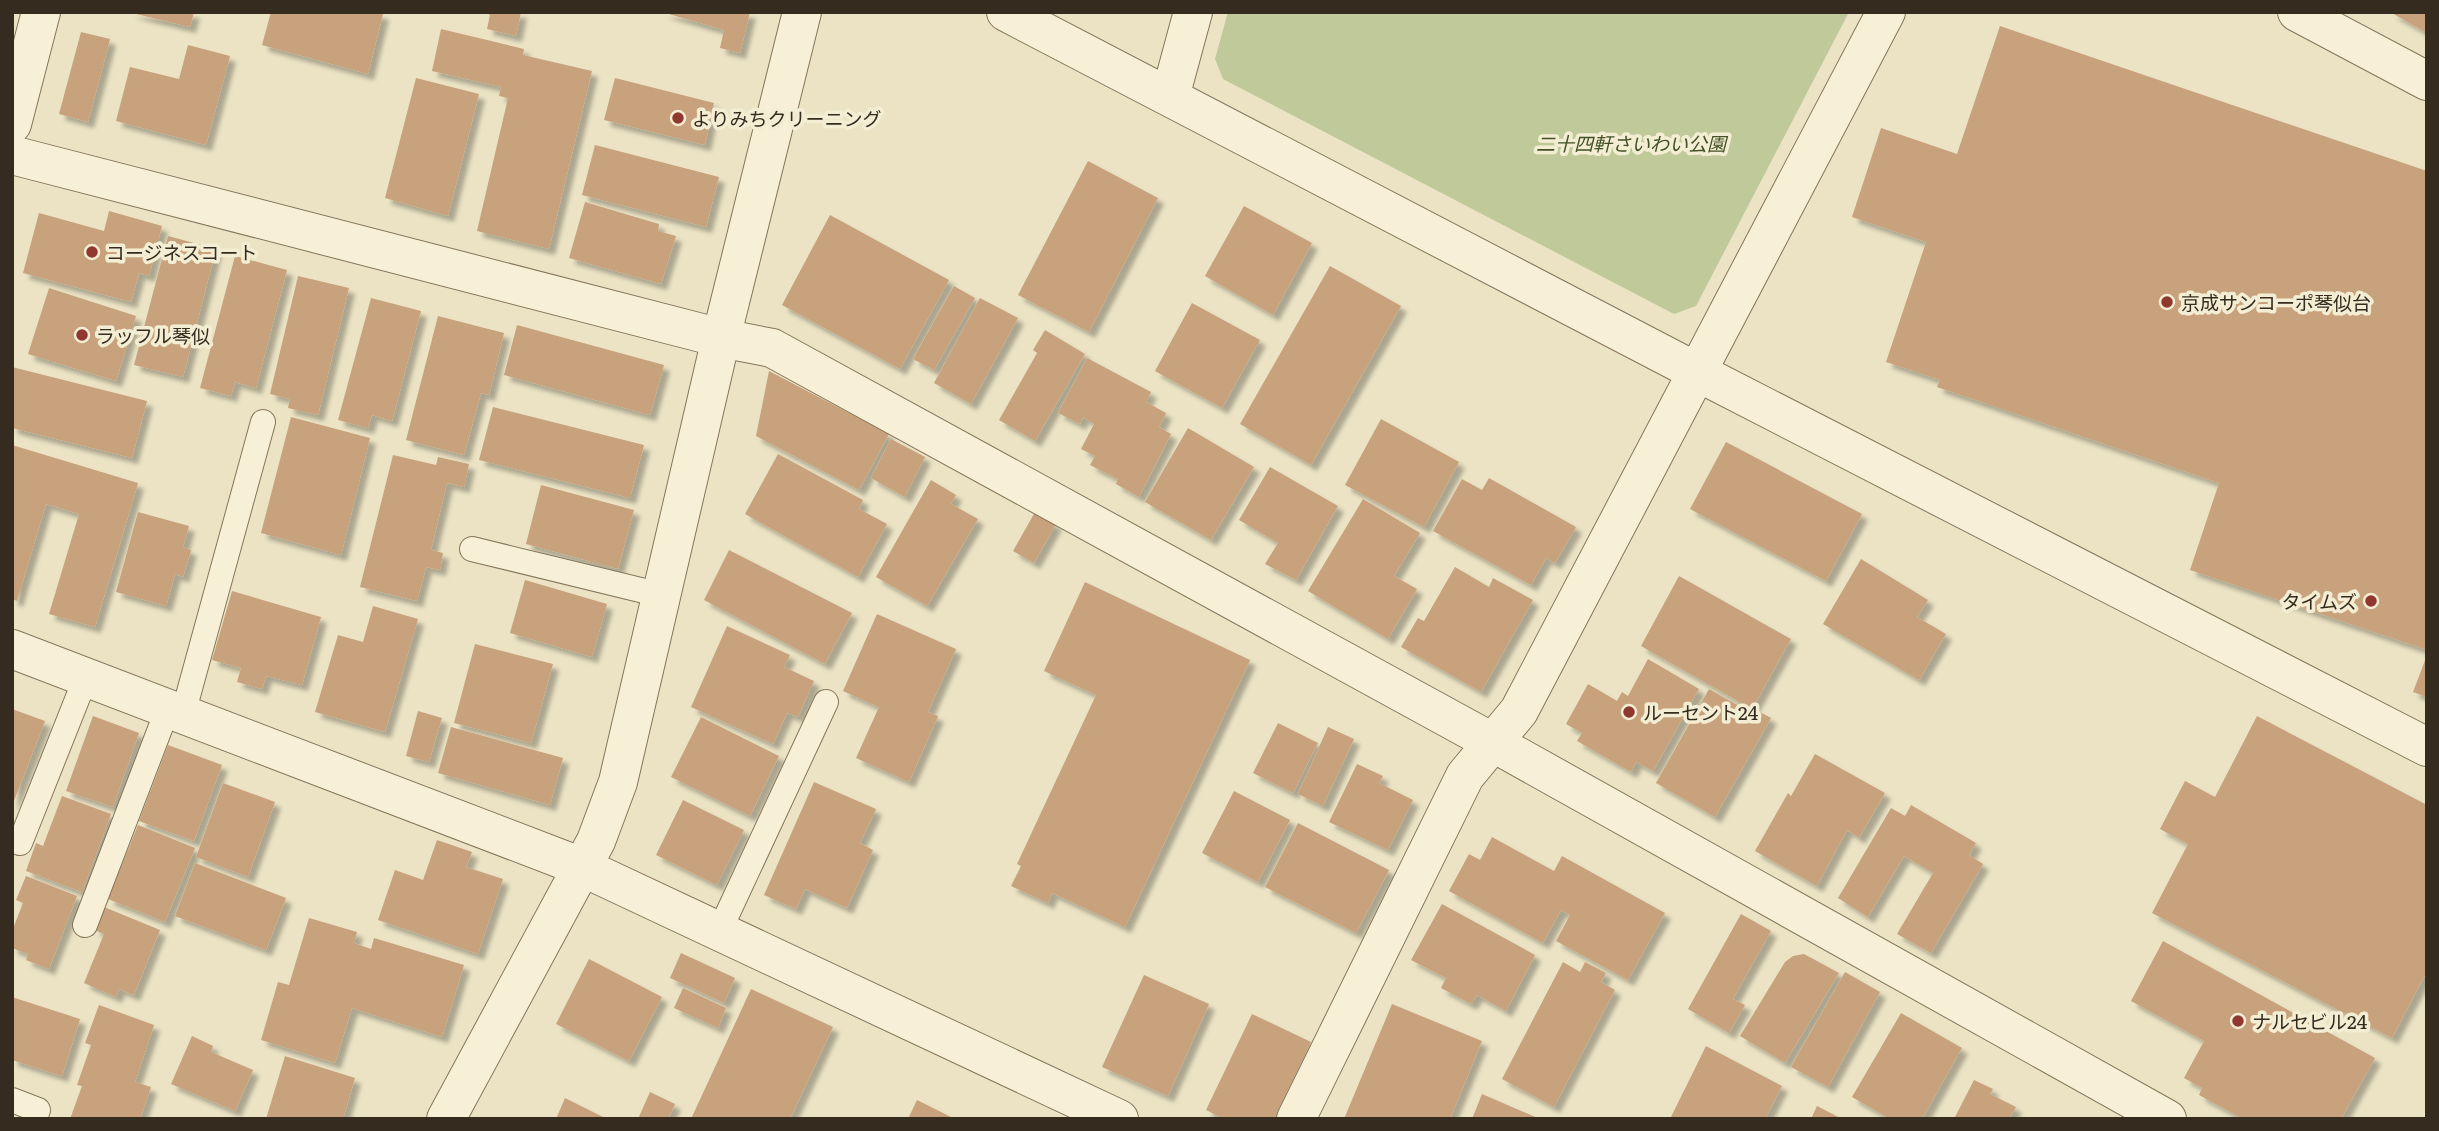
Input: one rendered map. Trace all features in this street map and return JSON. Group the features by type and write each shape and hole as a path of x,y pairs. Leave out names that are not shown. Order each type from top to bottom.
{"street":[{"path":"12,124 41,12"},
{"path":"446,1119 596,841 618,782 721,338 802,12"},
{"path":"1006,12 1699,373 2427,747"},
{"path":"1170,97 1193,12"},
{"path":"1296,1119 1465,776 1519,711 1699,373 1886,12"},
{"path":"2297,12 2427,81"},
{"path":"12,155 721,338 772,348 1492,743 2167,1119"},
{"path":"12,649 582,867 1119,1119"}],"lane":[{"path":"85,925 175,711 263,422"},
{"path":"471,549 661,595"},
{"path":"12,840 20,843 86,677"},
{"path":"719,932 826,702"},
{"path":"12,1100 38,1110 35,1119"}],"green space":[{"name":"二十四軒さいわい公園","path":"1228,12 1849,12 1696,306 1674,314 1223,79 1215,59"}],"building":[{"path":"128,12 194,12 190,27"},
{"path":"271,12 383,14 368,74 262,45"},
{"path":"485,12 521,12 516,36 487,29 490,15"},
{"path":"662,12 750,12 740,53 720,48 724,30"},
{"path":"2390,12 2427,12 2427,33"},
{"name":"京成サンコーポ琴似台","path":"2000,26 2427,171 2427,650 2190,570 2219,483 1937,387 1940,380 1886,362 1926,242 1852,217 1881,128 1957,154"},
{"path":"441,29 524,49 523,55 592,71 549,249 477,231 508,98 499,96 501,87 432,71"},
{"path":"81,32 110,39 88,122 59,114"},
{"path":"188,45 230,56 206,145 116,121 130,67 179,79"},
{"path":"416,78 479,94 448,216 385,198"},
{"path":"615,78 714,103 705,145 604,120"},
{"path":"595,145 719,177 706,227 582,195"},
{"path":"1088,161 1158,198 1089,332 1018,295"},
{"path":"585,202 659,224 658,231 676,236 661,284 569,258"},
{"path":"1244,206 1312,243 1273,315 1205,276"},
{"name":"コージネスコート","path":"109,211 162,226 149,276 139,273 131,302 23,273 39,213 104,231"},
{"path":"830,215 949,280 900,369 782,305"},
{"path":"168,236 216,249 183,377 134,365"},
{"path":"235,256 287,270 256,388 235,382 231,396 200,388"},
{"path":"1330,266 1401,306 1311,465 1240,424"},
{"path":"298,276 349,288 318,415 288,408 290,399 270,394"},
{"path":"954,286 975,298 934,370 913,359"},
{"name":"ラッフル琴似","path":"49,288 136,316 116,381 28,354"},
{"path":"371,298 421,311 392,421 372,415 368,428 338,420"},
{"path":"980,298 1018,318 971,404 934,383"},
{"path":"1192,303 1260,340 1222,408 1155,371"},
{"path":"438,316 504,333 489,395 481,393 464,455 406,440"},
{"path":"517,325 664,365 650,415 504,375"},
{"path":"1045,330 1085,354 1035,441 999,420 1037,353 1033,350"},
{"path":"1087,358 1151,392 1146,402 1166,413 1159,427 1171,434 1139,497 1116,484 1118,479 1090,465 1095,456 1081,449 1094,424 1083,417 1080,424 1058,413"},
{"path":"12,367 147,401 132,458 12,428"},
{"path":"769,371 889,434 859,490 756,436"},
{"path":"493,407 644,445 630,498 479,460"},
{"path":"291,417 370,438 341,555 261,533"},
{"path":"1381,419 1459,462 1424,527 1345,485"},
{"path":"1188,428 1254,467 1211,540 1145,502"},
{"path":"891,439 925,457 905,497 871,478"},
{"path":"1726,442 1862,514 1826,581 1690,509"},
{"path":"12,445 138,483 95,627 49,614 79,514 46,504 17,601 12,599"},
{"path":"778,454 863,500 859,509 887,524 858,577 745,514"},
{"path":"393,455 436,465 438,457 469,464 464,487 447,483 431,550 443,553 440,570 426,567 417,601 360,587"},
{"path":"1270,467 1338,506 1296,580 1265,564 1278,543 1239,520"},
{"path":"1489,478 1576,527 1555,563 1546,558 1531,585 1433,531 1462,479 1482,490"},
{"path":"931,480 956,495 951,504 978,519 927,606 876,577"},
{"path":"541,485 634,510 618,569 526,544"},
{"path":"1363,499 1420,533 1394,576 1417,589 1388,639 1308,591"},
{"path":"138,512 189,526 183,547 191,550 183,577 175,574 166,606 116,592"},
{"path":"1035,512 1056,524 1034,563 1013,551"},
{"path":"729,550 852,613 825,664 704,600"},
{"path":"1861,559 1928,600 1917,617 1946,634 1919,680 1823,624"},
{"path":"1455,567 1489,587 1493,578 1533,600 1481,692 1401,647 1418,618 1424,621"},
{"path":"1679,576 1791,639 1752,709 1641,646"},
{"path":"525,580 607,604 592,657 510,633"},
{"path":"1085,582 1250,660 1125,927 1052,893 1048,903 1011,886 1021,866 1017,864 1096,695 1044,671"},
{"path":"232,591 321,617 302,685 266,676 262,689 237,682 241,668 212,660"},
{"path":"373,606 418,619 385,732 315,712 338,635 363,642"},
{"path":"877,614 956,649 928,712 938,716 909,782 856,758 879,707 843,691"},
{"path":"727,626 790,655 784,667 814,681 798,717 787,713 773,744 691,707"},
{"path":"475,644 553,664 531,743 454,723"},
{"path":"2427,655 2427,697 2413,692"},
{"name":"ルーセント24","path":"1648,659 1699,689 1653,771 1636,762 1631,772 1577,741 1582,733 1566,724 1588,684 1617,701 1622,692 1628,696"},
{"path":"1709,689 1755,715 1758,711 1771,718 1715,817 1656,783"},
{"path":"12,709 45,721 12,806"},
{"path":"418,711 442,718 429,762 406,756"},
{"path":"93,716 139,733 113,807 66,791"},
{"path":"2257,716 2427,805 2427,971 2392,1038 2152,913 2188,844 2160,829 2185,781 2215,797"},
{"path":"701,717 779,756 750,816 671,777"},
{"path":"1278,723 1318,743 1293,793 1253,773"},
{"path":"451,727 563,758 550,805 438,773"},
{"path":"1328,727 1354,739 1323,806 1298,794"},
{"path":"168,745 222,765 194,841 139,821"},
{"path":"1815,754 1885,793 1859,838 1847,830 1817,886 1755,851 1788,793 1791,796"},
{"path":"1357,764 1383,776 1379,783 1413,800 1388,850 1329,822"},
{"path":"814,782 876,809 860,843 873,850 847,908 805,889 796,909 764,895"},
{"path":"223,783 275,802 248,877 196,857"},
{"path":"1234,791 1290,820 1258,882 1202,853"},
{"path":"62,796 111,814 82,892 26,871 36,843 43,846"},
{"path":"683,800 744,830 717,885 656,855"},
{"path":"1911,805 1976,843 1969,855 1983,864 1931,953 1897,934 1933,873 1904,856 1868,917 1838,898 1891,808 1905,816"},
{"path":"1298,823 1389,870 1356,933 1265,887"},
{"path":"138,825 195,848 165,922 108,899"},
{"path":"1492,837 1554,871 1562,856 1665,913 1628,980 1556,941 1570,915 1561,910 1543,943 1449,891 1469,854 1480,860"},
{"path":"437,840 472,852 466,867 503,879 478,954 378,920 395,870 423,880"},
{"path":"195,863 286,898 266,950 175,916"},
{"path":"26,876 77,896 49,969 26,960 28,954 12,948 12,931 23,903 16,900"},
{"path":"1442,904 1535,955 1506,1011 1477,995 1471,1004 1441,988 1446,978 1411,960"},
{"path":"104,907 160,930 134,995 119,989 116,997 84,983 104,934 94,930"},
{"path":"1741,914 1771,931 1733,999 1745,1005 1729,1033 1688,1009"},
{"path":"309,918 357,932 354,943 371,949 374,938 464,965 442,1037 352,1008 335,1063 261,1040 278,982 289,985"},
{"name":"ナルセビル24","path":"2163,941 2375,1058 2341,1119 2243,1119 2199,1095 2202,1088 2184,1078 2204,1041 2131,1001"},
{"path":"681,953 735,978 724,1003 670,978"},
{"path":"1804,954 1839,973 1785,1063 1740,1036 1785,962 1793,956"},
{"path":"589,959 662,997 629,1061 556,1024"},
{"path":"1563,962 1580,972 1585,962 1606,973 1601,982 1615,990 1554,1107 1502,1079"},
{"path":"1845,972 1880,992 1828,1087 1791,1067"},
{"path":"1144,975 1209,1004 1168,1096 1102,1067"},
{"path":"683,988 726,1008 718,1028 674,1008"},
{"path":"751,989 833,1027 790,1119 691,1119"},
{"path":"12,997 80,1019 62,1076 12,1060"},
{"path":"1392,1004 1482,1041 1450,1119 1344,1119"},
{"path":"99,1005 154,1025 135,1082 151,1087 140,1119 70,1119 82,1086 77,1085 91,1045 85,1043"},
{"path":"1901,1013 1962,1048 1922,1119 1890,1119 1852,1097"},
{"path":"1252,1014 1311,1042 1274,1119 1224,1119 1206,1110"},
{"path":"192,1036 213,1046 211,1052 253,1070 235,1111 171,1084"},
{"path":"1706,1046 1782,1086 1765,1119 1670,1119"},
{"path":"285,1056 355,1078 343,1119 266,1119"},
{"path":"1974,1080 1993,1089 1990,1094 2016,1107 2009,1119 1954,1119"},
{"path":"650,1092 675,1104 668,1119 638,1119"},
{"path":"1482,1094 1540,1119 1472,1119"},
{"path":"565,1098 607,1119 556,1119"},
{"path":"917,1100 955,1119 908,1119"},
{"path":"1817,1106 1842,1119 1811,1119"}],"place":[{"name":"よりみちクリーニング","path":"678,118"},
{"name":"コージネスコート","path":"92,252"},
{"name":"京成サンコーポ琴似台","path":"2167,302"},
{"name":"ラッフル琴似","path":"82,335"},
{"name":"タイムズ","path":"2371,601"},
{"name":"ルーセント24","path":"1629,712"},
{"name":"ナルセビル24","path":"2238,1021"}]}
